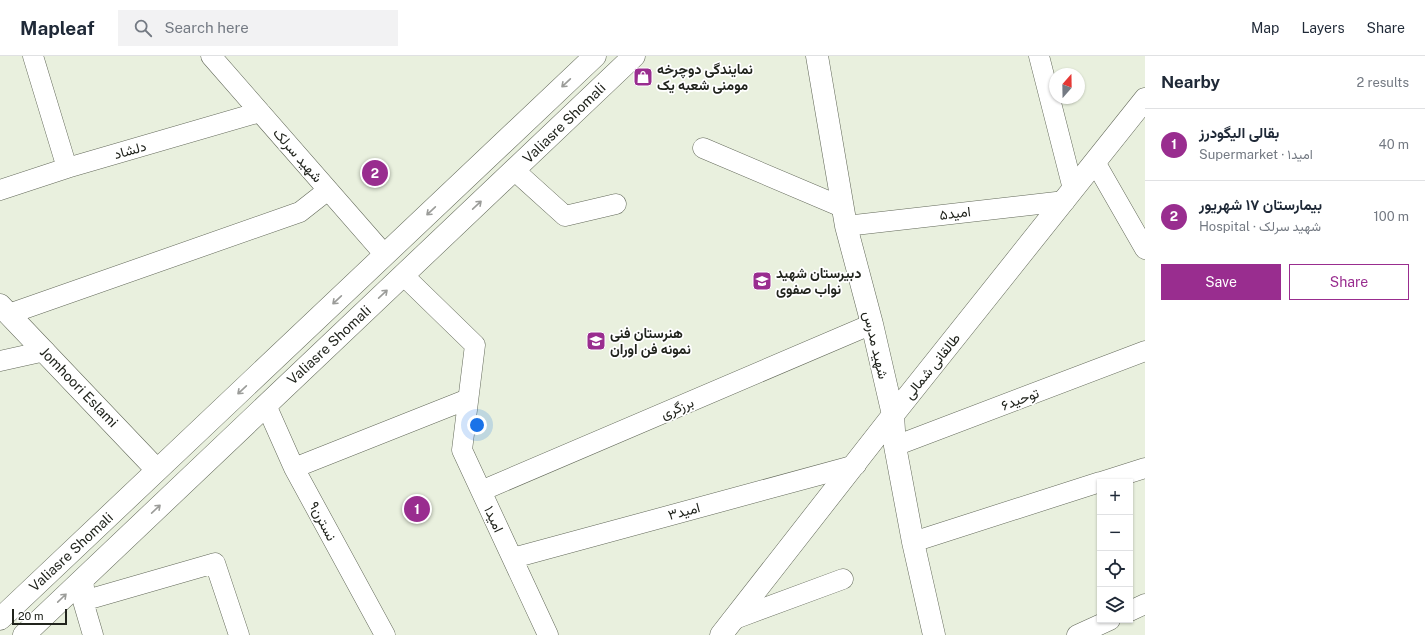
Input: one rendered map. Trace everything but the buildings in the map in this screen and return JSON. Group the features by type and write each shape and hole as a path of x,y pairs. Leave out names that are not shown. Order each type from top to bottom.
{"main road":[{"name":"Valiasre Shomali","path":"3,611 157,470 594,56"},
{"name":"Valiasre Shomali","path":"24,635 634,56"},
{"name":"شهید مدرس","path":"816,56 844,216 872,324 893,415 895,446 912,542 934,635"},
{"name":"طالقانی شمالی","path":"726,628 856,465 893,415 1145,99"},
{"name":"Jomhoori Eslami","path":"4,309 157,470"}],"street":[{"path":"33,56 67,168"},
{"name":"شهید سرلک","path":"211,56 384,255"},
{"path":"1039,56 1069,195"},
{"name":"دلشاد","path":"0,190 67,168 260,112"},
{"path":"703,148 844,216"},
{"path":"1095,162 1145,249"},
{"path":"514,170 565,216 616,204"},
{"path":"4,309 300,212 328,190"},
{"name":"امید۵","path":"844,216 1069,195"},
{"name":"امید۱","path":"403,275 475,345 462,450 548,635"},
{"name":"برزگری","path":"481,491 872,324"},
{"path":"0,361 45,351"},
{"name":"توحید۶","path":"895,446 1145,351"},
{"path":"294,468 468,399"},
{"name":"نسترن۹","path":"266,405 294,468 385,635"},
{"name":"امید۳","path":"513,558 856,465"},
{"path":"1110,479 1145,468"},
{"path":"912,542 1097,483"},
{"path":"83,601 215,563 239,635"},
{"path":"84,577 83,601 93,635"},
{"path":"726,628 842,579"},
{"path":"1133,610 1145,604"},
{"path":"1077,635 1103,623"}],"place":[{"name":"نمایندگی دوچرخه مومنی شعبه یک","path":"643,77"},
{"name":"بیمارستان ۱۷ شهریور","path":"375,173"},
{"name":"دبیرستان شهید نواب صفوی","path":"762,281"},
{"name":"هنرستان فنی نمونه فن اوران","path":"596,341"},
{"name":"بقالی الیگودرز","path":"417,509"}]}
